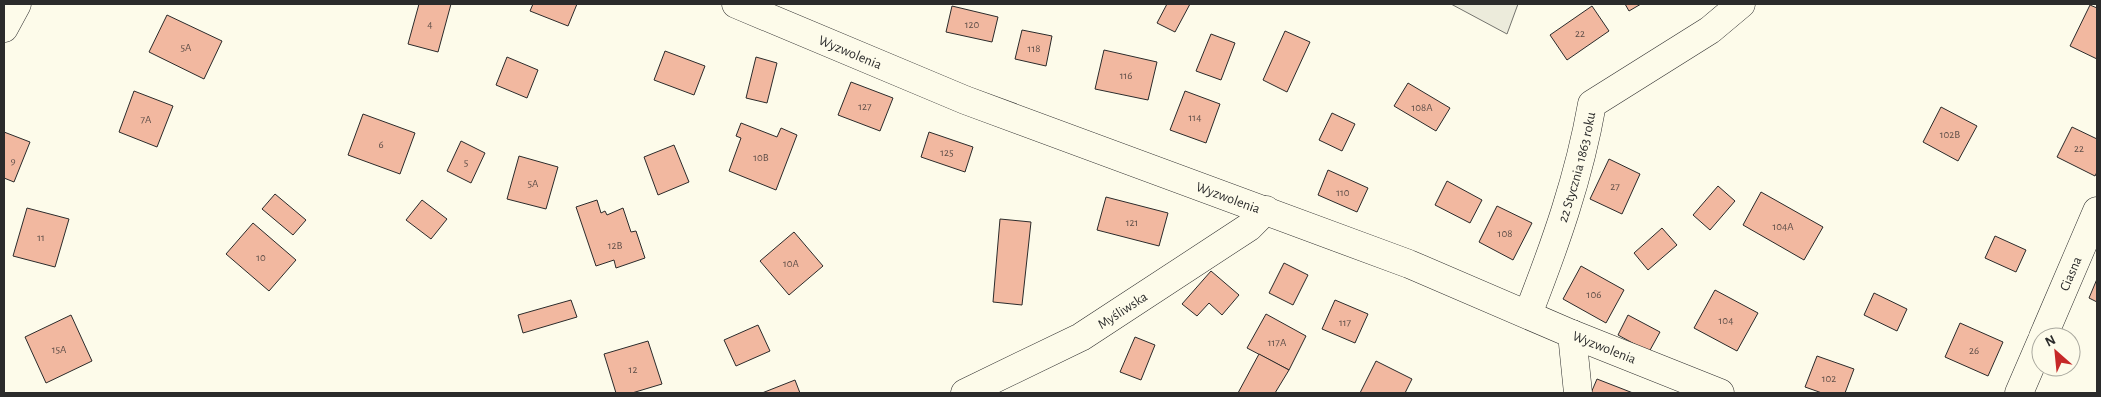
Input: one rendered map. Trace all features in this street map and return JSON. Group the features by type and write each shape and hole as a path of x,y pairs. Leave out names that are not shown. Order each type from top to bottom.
{"street":[{"path":"4,28 17,4"},
{"name":"22 Stycznia 1863 roku","path":"1528,314 1561,229 1585,145 1592,104 1710,30 1741,4"},
{"name":"Wyzwolenia","path":"741,5 965,100 1409,264 1572,334 1720,393"},
{"name":"Myśliwska","path":"965,393 1082,338 1249,228 1266,210"},
{"name":"Ciasna","path":"2047,327 2097,211"},
{"path":"1572,334 1578,393"},
{"path":"2019,393 2031,365"}],"shaded area":[{"path":"1451,4 1518,4 1507,34"}],"building":[{"path":"419,4 451,4 438,52 408,44"},
{"path":"533,4 577,4 568,26 530,11"},
{"path":"1167,4 1190,4 1175,32 1157,23"},
{"path":"1625,4 1641,4 1629,11"},
{"path":"2090,5 2097,8 2097,59 2070,46"},
{"path":"952,6 998,17 992,42 946,32"},
{"path":"1592,6 1609,31 1567,60 1550,35"},
{"path":"167,15 222,41 204,79 149,52"},
{"path":"1022,30 1052,36 1046,66 1015,59"},
{"path":"1285,31 1310,42 1287,92 1263,80"},
{"path":"1211,34 1235,43 1221,80 1196,71"},
{"path":"1104,50 1157,62 1148,100 1095,89"},
{"path":"665,51 705,66 694,95 654,80"},
{"path":"507,57 538,70 527,98 496,85"},
{"path":"756,57 777,63 767,103 746,98"},
{"path":"851,82 893,98 880,131 838,115"},
{"path":"1408,83 1450,108 1436,131 1394,106"},
{"path":"134,91 173,106 157,147 119,132"},
{"path":"1185,91 1220,104 1206,143 1170,130"},
{"path":"1941,107 1977,126 1958,161 1923,142"},
{"path":"1332,113 1355,124 1342,151 1319,140"},
{"path":"363,114 415,133 400,174 348,155"},
{"path":"741,123 777,137 781,128 797,135 776,190 729,171 741,138 736,136"},
{"path":"2072,127 2097,139 2097,172 2095,176 2057,157"},
{"path":"4,132 30,142 14,182 4,178"},
{"path":"929,132 973,147 965,172 921,157"},
{"path":"461,141 485,153 471,183 447,171"},
{"path":"674,145 689,182 658,195 644,157"},
{"path":"519,156 558,167 546,209 507,199"},
{"path":"1609,159 1640,174 1622,214 1590,199"},
{"path":"1328,170 1368,188 1357,212 1318,195"},
{"path":"1447,181 1482,200 1470,223 1435,205"},
{"path":"1718,186 1735,201 1710,230 1693,215"},
{"path":"1761,192 1823,227 1804,260 1743,225"},
{"path":"275,194 306,220 293,235 262,209"},
{"path":"1106,197 1168,213 1159,246 1097,230"},
{"path":"422,200 447,219 431,239 406,220"},
{"path":"597,200 601,213 605,211 607,215 623,208 631,232 636,231 645,258 616,268 614,260 596,266 576,207"},
{"path":"1497,206 1532,223 1513,260 1479,242"},
{"path":"27,208 69,219 55,267 13,256"},
{"path":"1000,219 1031,222 1022,305 993,302"},
{"path":"253,223 296,260 269,291 226,254"},
{"path":"1662,228 1677,245 1648,270 1634,253"},
{"path":"794,232 823,266 789,295 760,261"},
{"path":"1995,236 2026,250 2016,272 1985,258"},
{"path":"1284,263 1308,275 1293,305 1269,293"},
{"path":"1581,266 1624,290 1606,323 1563,299"},
{"path":"1211,271 1239,295 1222,315 1209,303 1197,316 1182,304"},
{"path":"2097,279 2097,302 2089,298"},
{"path":"1715,290 1758,313 1737,351 1694,328"},
{"path":"1874,293 1907,309 1897,331 1864,315"},
{"path":"571,300 577,317 523,333 518,315"},
{"path":"1335,300 1368,314 1355,343 1322,329"},
{"path":"1266,314 1306,336 1289,370 1247,348"},
{"path":"71,315 92,361 46,383 25,337"},
{"path":"1628,315 1660,332 1649,352 1618,335"},
{"path":"1960,323 2003,342 1988,376 1945,357"},
{"path":"758,325 770,351 736,366 724,340"},
{"path":"1135,337 1155,345 1141,380 1120,372"},
{"path":"648,341 662,384 632,393 616,393 604,354"},
{"path":"1259,354 1289,370 1275,393 1238,393"},
{"path":"1817,356 1854,369 1845,393 1822,393 1805,387"},
{"path":"1376,361 1412,379 1405,393 1360,393"},
{"path":"1597,379 1633,393 1591,393"},
{"path":"795,380 800,393 762,393"}]}
